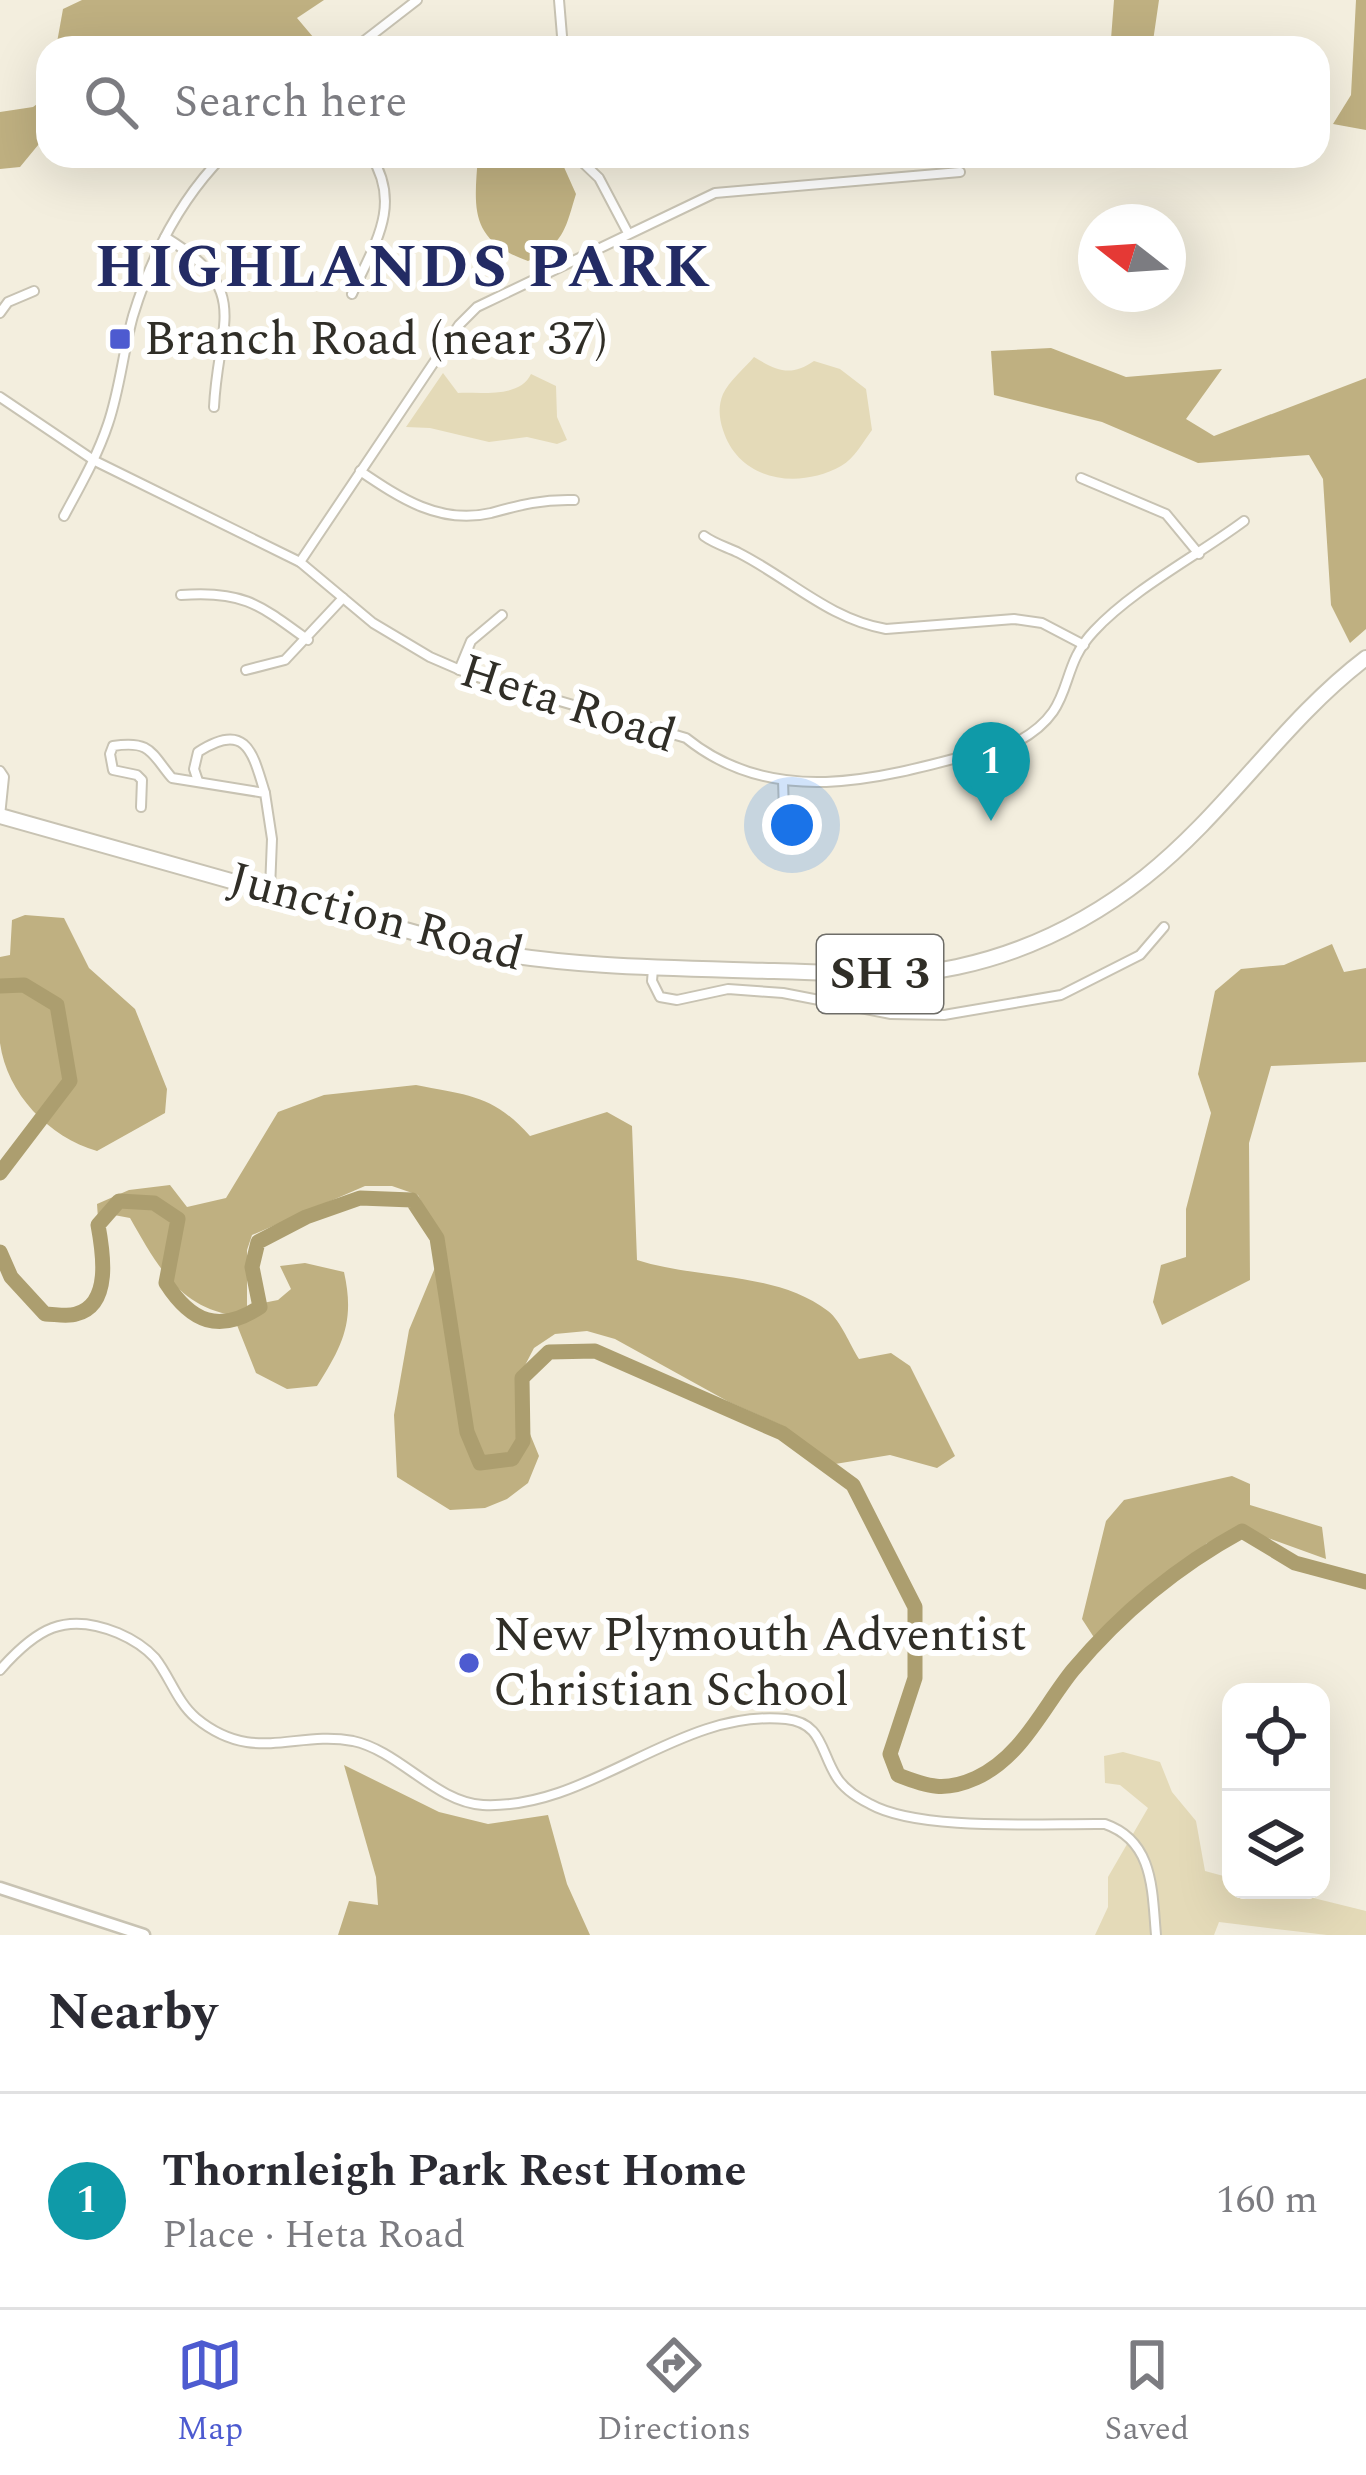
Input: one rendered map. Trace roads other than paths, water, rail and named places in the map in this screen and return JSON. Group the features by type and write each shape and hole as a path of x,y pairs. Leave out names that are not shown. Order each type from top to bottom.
{"highway":[{"name":"Junction Road","path":"0,816 473,949 535,961 890,974 954,968 1019,949 1079,923 1185,844 1333,683 1366,658"}],"street":[{"path":"370,36 417,0"},
{"path":"560,0 562,36"},
{"path":"64,516 94,461 120,388 132,319 151,264 211,168"},
{"path":"352,294 382,234 387,211 378,168"},
{"path":"589,168 599,178 628,233"},
{"path":"300,562 471,312 701,197 726,190 960,172"},
{"path":"165,237 200,258 215,275 225,299 214,407"},
{"path":"0,313 8,302 34,292"},
{"name":"Heta Road","path":"0,397 94,461 300,562 390,635 459,670 686,738 734,770 766,780 862,781 1017,742 1037,731 1060,705 1084,645 1110,615 1244,521"},
{"path":"360,471 407,502 447,515 489,513 547,499 574,500"},
{"path":"1081,478 1166,514 1199,554"},
{"path":"704,536 845,618 870,626 886,629 1014,619 1042,622 1084,645"},
{"path":"182,595 235,594 255,602 308,640"},
{"path":"246,670 285,660 344,598"},
{"path":"459,670 471,641 502,615"},
{"path":"198,781 194,769 198,752 220,741 245,743 254,751 272,838 270,889"},
{"path":"140,807 142,780 109,766 113,746 144,746 172,778 265,793"},
{"path":"0,771 4,777 0,816"},
{"path":"784,780 785,845"},
{"path":"653,967 652,981 660,997 677,1000 728,989 783,993 891,1014 944,1015 1061,995 1140,955 1165,927"},
{"path":"0,1670 53,1626 74,1621 93,1624 146,1648 187,1709 220,1732 254,1745 352,1741 379,1750 454,1796 486,1805 516,1802 596,1780 704,1729 752,1719 789,1719 811,1726 836,1777 875,1808 932,1819 1105,1824 1124,1831 1145,1861 1156,1935"},
{"path":"0,1888 144,1935"}],"waterway":[{"path":"0,986 24,985 57,1005 70,1081 0,1173"},
{"path":"0,1252 11,1277 45,1314 76,1314 87,1309 100,1289 103,1263 98,1225 119,1201 154,1203 178,1219 166,1283 185,1307 219,1322 260,1307 252,1267 258,1242 306,1217 360,1198 412,1200 437,1238 467,1432 480,1463 512,1459 523,1441 522,1378 549,1352 595,1351 782,1433 853,1485 915,1607 915,1678 890,1754 898,1775 928,1785 965,1782 992,1769 1030,1730 1073,1670 1110,1630 1173,1576 1242,1531 1295,1563 1366,1582"}],"place":[{"name":"Branch Road (near 37)","path":"120,339"},
{"name":"Thornleigh Park Rest Home","path":"991,821"},
{"name":"New Plymouth Adventist Christian School","path":"469,1663"}],"district":[{"name":"HIGHLANDS PARK","path":"404,268"}]}
